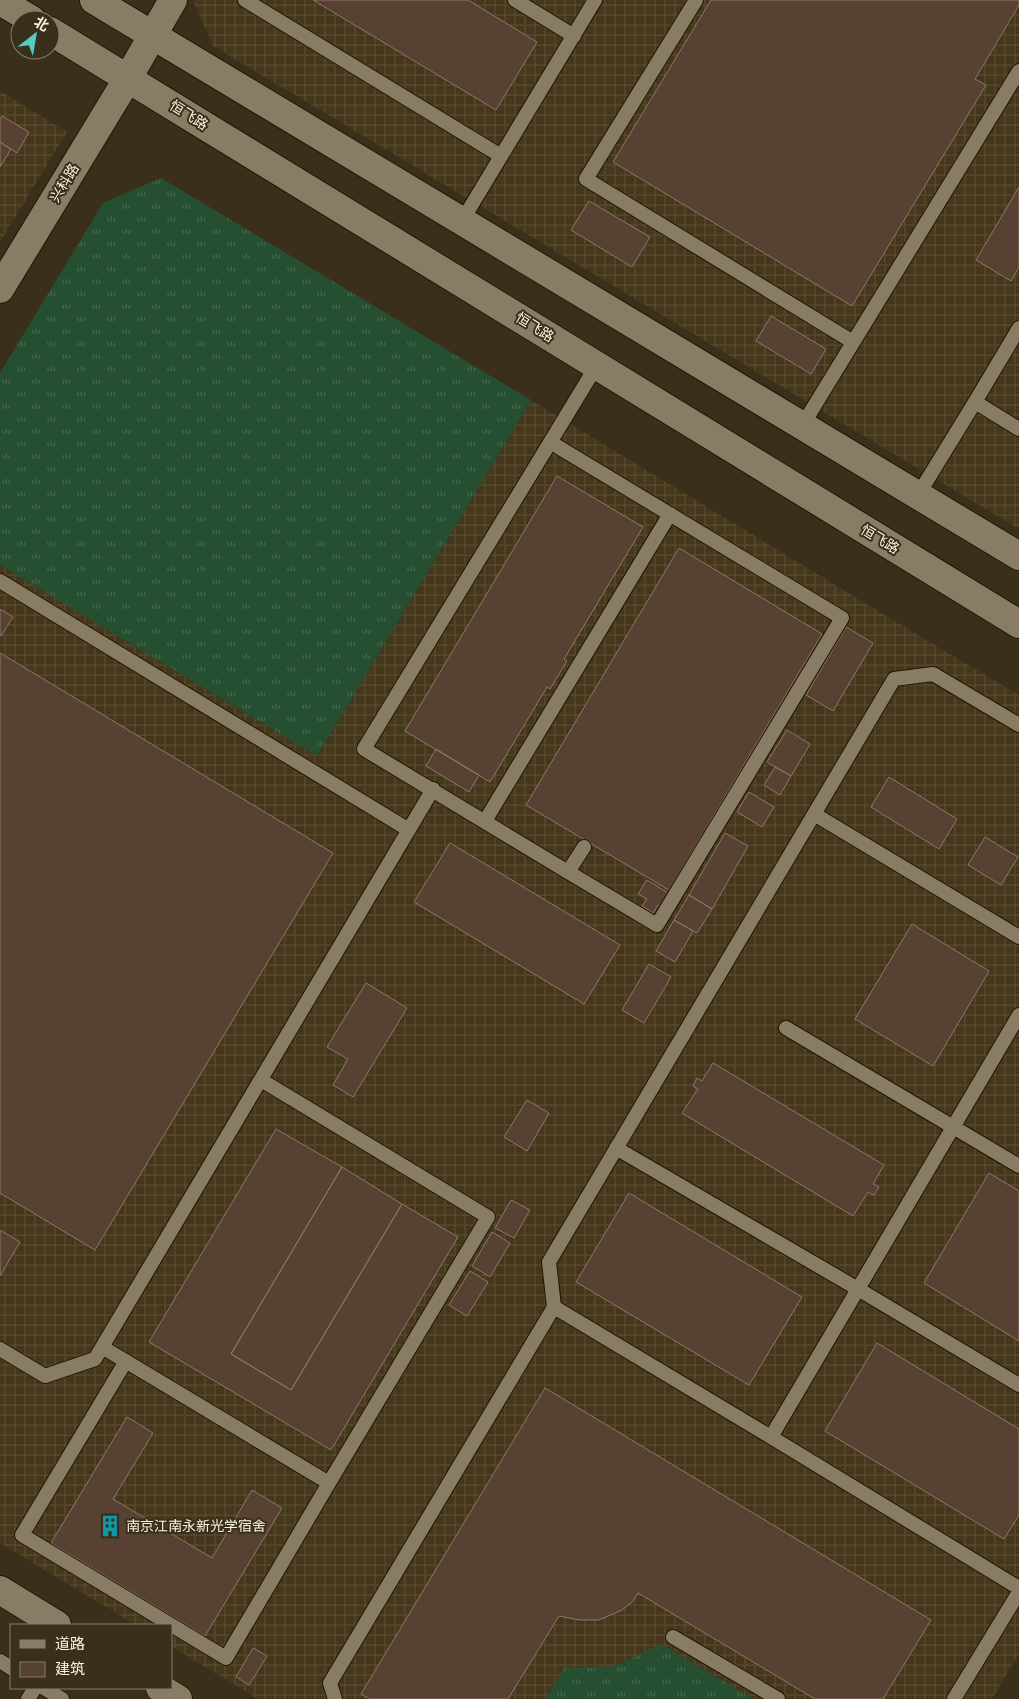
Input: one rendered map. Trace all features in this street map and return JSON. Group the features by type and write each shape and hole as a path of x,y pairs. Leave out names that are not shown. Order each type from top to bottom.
{"main road":[{"path":"94,0 1019,556"},
{"path":"152,35 173,0"},
{"path":"0,1 15,10"},
{"name":"兴科路","path":"0,289 152,35"},
{"name":"恒飞路","path":"60,37 1019,624"},
{"path":"0,1590 56,1624"},
{"path":"162,1689 178,1699"}],"lane":[{"path":"244,0 501,156"},
{"path":"515,0 574,36"},
{"path":"462,221 596,0"},
{"path":"696,0 586,179 853,342"},
{"path":"802,426 1019,70"},
{"path":"918,495 1019,328"},
{"path":"550,442 842,618 657,926 364,748 596,365"},
{"path":"975,402 1019,429"},
{"path":"484,821 670,514"},
{"path":"0,581 409,830"},
{"path":"335,1699 330,1683 554,1307 549,1262 894,679 933,674 1019,725"},
{"path":"0,1349 45,1376 95,1359 433,789"},
{"path":"814,814 1019,937"},
{"path":"568,872 584,848"},
{"path":"771,1437 1019,1015"},
{"path":"786,1028 1019,1166"},
{"path":"172,1625 226,1658 488,1218 260,1080"},
{"path":"616,1148 1019,1385"},
{"path":"554,1307 1019,1588"},
{"path":"102,1347 329,1483"},
{"path":"126,1361 22,1535 170,1624"},
{"path":"954,1699 1019,1592"},
{"path":"673,1637 778,1699"},
{"path":"46,1689 62,1699"}],"shaded area":[{"path":"196,0 1019,0 1019,529 213,46 194,3"},
{"path":"0,91 67,132 0,242"},
{"path":"531,400 1019,695 1019,1654 992,1699 258,1699 172,1647 172,1624 134,1624 0,1543 0,565 317,756"}],"green space":[{"path":"161,178 531,400 317,756 0,565 0,373 103,203"},
{"path":"661,1644 753,1699 546,1699 565,1667 615,1666"}],"building":[{"path":"313,0 468,0 537,42 496,110"},
{"path":"711,0 1019,0 1019,5 975,79 986,85 852,306 613,162"},
{"path":"2,116 29,132 17,153 0,142 0,119"},
{"path":"0,142 11,149 0,167"},
{"path":"1019,187 1019,267 1011,281 976,260"},
{"path":"589,201 650,237 632,267 571,230"},
{"path":"771,316 826,349 811,374 756,341"},
{"path":"557,476 643,527 564,659 567,661 550,689 547,687 490,782 405,731"},
{"path":"679,548 822,634 669,890 526,805"},
{"path":"0,609 13,617 1,636 0,635"},
{"path":"846,627 873,643 833,711 806,695"},
{"path":"0,653 333,853 95,1250 0,1193"},
{"path":"787,730 810,744 791,776 767,762"},
{"path":"436,749 479,775 469,792 426,766"},
{"path":"775,767 791,776 780,795 764,785"},
{"path":"889,777 957,819 939,849 871,807"},
{"path":"749,792 774,807 762,827 737,812"},
{"path":"725,833 748,846 712,909 689,895"},
{"path":"985,837 1018,857 1001,885 968,865"},
{"path":"450,843 620,945 584,1004 414,902"},
{"path":"647,880 668,893 660,907 658,905 653,913 642,906 647,899 638,894"},
{"path":"689,895 712,909 697,933 674,920"},
{"path":"674,920 693,931 675,962 656,951"},
{"path":"912,924 989,971 933,1066 855,1019"},
{"path":"649,964 671,977 644,1023 622,1010"},
{"path":"366,983 407,1008 353,1097 333,1085 348,1059 327,1047"},
{"path":"713,1063 884,1165 873,1184 879,1187 874,1195 868,1192 853,1216 682,1113 698,1089 693,1086 697,1078 702,1081"},
{"path":"527,1100 549,1113 527,1151 504,1137"},
{"path":"276,1129 342,1167 231,1354 291,1390 402,1204 458,1237 331,1450 149,1342"},
{"path":"342,1167 402,1204 291,1390 231,1354"},
{"path":"989,1173 1019,1191 1019,1341 924,1283"},
{"path":"629,1193 802,1297 749,1385 576,1282"},
{"path":"511,1200 530,1210 514,1238 495,1228"},
{"path":"0,1230 20,1242 0,1276"},
{"path":"492,1232 510,1243 490,1277 472,1266"},
{"path":"470,1271 488,1282 467,1316 449,1305"},
{"path":"877,1343 1019,1429 1019,1515 1004,1539 825,1431"},
{"path":"545,1388 931,1620 883,1699 815,1699 638,1593 632,1602 622,1610 599,1620 580,1620 559,1616 508,1699 370,1699 361,1694"},
{"name":"南京江南永新光学宿舍","path":"127,1417 153,1433 113,1499 212,1558 252,1490 282,1508 205,1636 51,1543"},
{"path":"253,1648 267,1656 249,1685 236,1677"}],"place":[{"name":"南京江南永新光学宿舍","path":"110,1526"}]}
